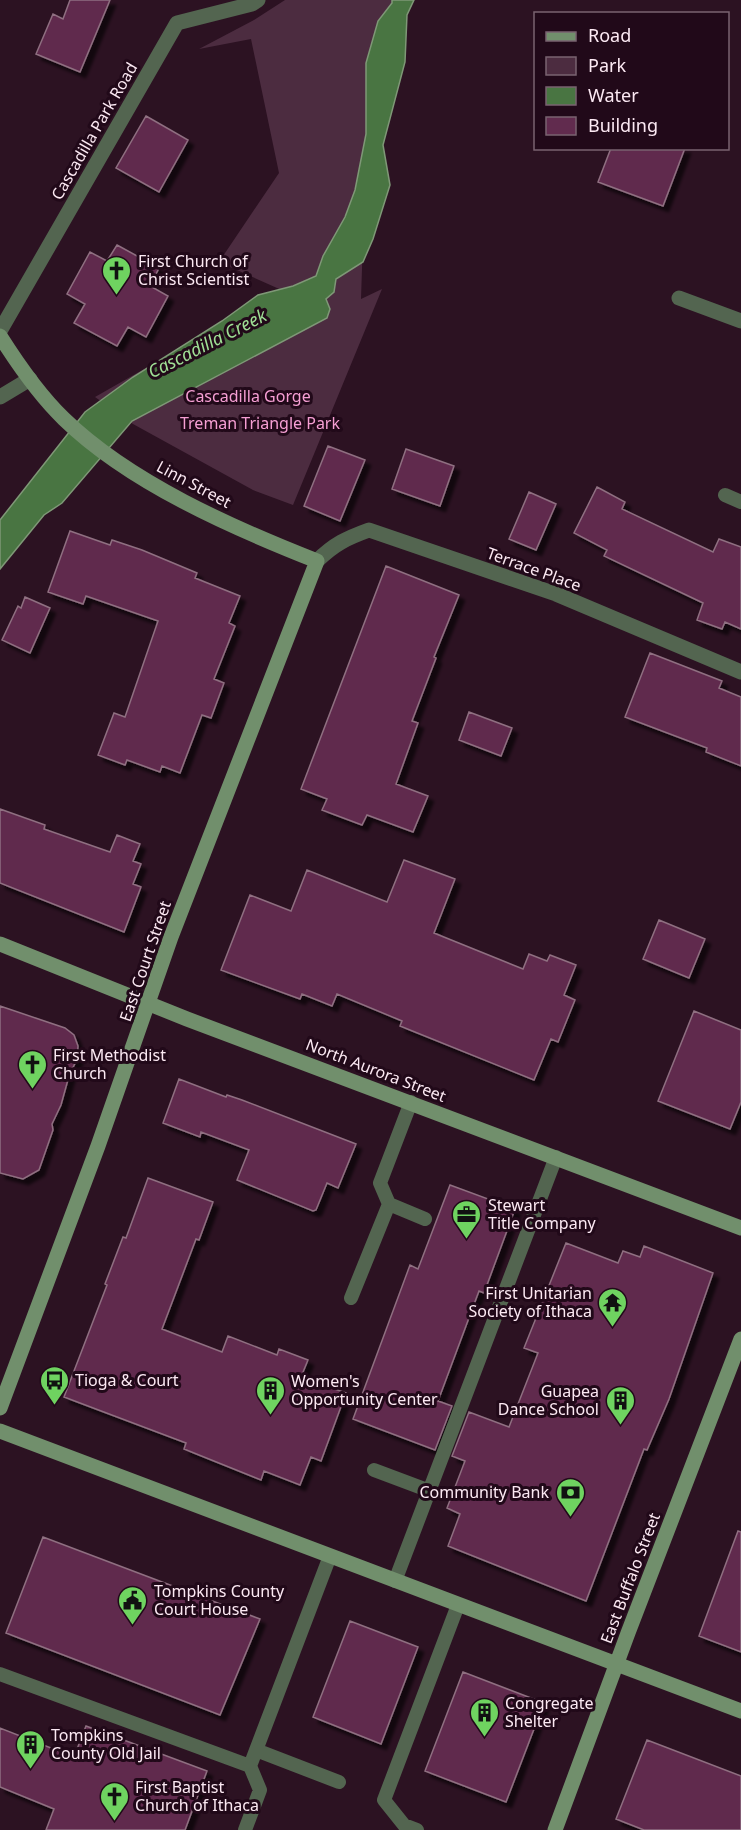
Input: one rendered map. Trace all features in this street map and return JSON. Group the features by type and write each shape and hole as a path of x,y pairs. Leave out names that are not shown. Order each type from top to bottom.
{"street":[{"name":"Cascadilla Park Road","path":"0,331 177,23 252,4 258,0"},
{"path":"679,298 741,321"},
{"name":"Linn Street","path":"0,336 30,379 65,420 111,458 180,499 271,543 317,561"},
{"path":"0,397 30,379"},
{"name":"Terrace Place","path":"317,561 332,546 369,530 556,594 741,672"},
{"name":"East Court Street","path":"0,1408 98,1146 175,927 317,561"},
{"name":"North Aurora Street","path":"0,944 741,1228"},
{"name":"East Buffalo Street","path":"555,1830 740,1347"},
{"path":"0,1431 741,1711"}],"lane":[{"path":"724,495 741,502"},
{"path":"351,1298 388,1204 380,1183 411,1102"},
{"path":"395,1581 556,1157"},
{"path":"388,1204 425,1219"},
{"path":"374,1470 430,1491"},
{"path":"245,1830 260,1790 250,1766 330,1556"},
{"path":"417,1830 404,1825 384,1800 458,1605"},
{"path":"0,1674 250,1766"},
{"path":"256,1750 339,1782"}],"green space":[{"name":"Cascadilla Gorge","path":"285,0 412,0 391,50 364,208 361,299 382,289 293,505 253,490 133,424 95,397 225,323 304,300 219,262 279,173 251,39 199,49 254,20"}],"water":[{"name":"Cascadilla Creek","path":"392,0 414,0 407,15 405,62 383,145 390,185 373,239 363,262 336,279 334,292 326,299 330,309 327,318 132,421 62,503 44,515 0,569 0,520 85,412 133,377 222,321 258,295 293,286 316,276 323,256 345,217 355,190 366,134 366,63 378,21"}],"building":[{"path":"70,0 110,0 80,72 36,54 53,14 63,19"},
{"path":"146,116 188,140 159,192 116,168"},
{"path":"610,150 684,150 663,206 598,182"},
{"name":"First Church of Christ Scientist","path":"117,245 159,268 150,286 168,296 146,337 128,327 117,346 74,323 85,304 67,294 90,252 107,261"},
{"path":"328,446 365,460 340,521 304,506"},
{"path":"406,449 454,466 440,506 392,489"},
{"path":"597,487 625,502 622,509 713,552 719,539 741,547 741,629 725,622 722,629 697,620 703,603 604,556 607,550 574,533"},
{"path":"529,492 556,504 536,550 509,539"},
{"path":"70,531 110,545 112,540 142,550 197,573 195,578 240,596 229,623 235,626 214,679 224,683 211,718 202,715 180,773 162,766 160,772 127,760 125,765 98,755 114,713 125,717 158,621 86,596 83,604 48,592"},
{"path":"386,566 459,595 412,721 418,723 396,784 428,796 413,832 367,815 362,825 322,810 327,799 301,789"},
{"path":"25,597 50,608 30,653 2,640 18,606 21,608"},
{"path":"650,653 722,681 719,688 741,697 741,766 706,752 707,748 625,717"},
{"path":"469,712 512,728 501,756 459,740"},
{"path":"0,809 45,825 44,829 110,852 117,835 140,844 133,861 141,864 133,884 141,887 124,932 0,883"},
{"path":"404,860 455,879 434,933 523,969 529,954 547,961 550,955 576,965 564,995 575,1000 558,1042 551,1039 534,1080 400,1026 402,1021 337,994 332,1006 302,994 300,999 221,970 250,895 291,911 307,870 387,902"},
{"path":"659,920 705,939 689,978 643,959"},
{"name":"First Methodist Church","path":"0,1006 65,1028 74,1035 78,1046 77,1059 52,1124 53,1130 39,1170 23,1179 0,1173"},
{"path":"694,1011 741,1030 741,1102 730,1129 658,1101"},
{"path":"179,1079 226,1097 227,1095 242,1100 356,1144 338,1188 327,1183 316,1210 313,1211 237,1180 249,1150 201,1132 200,1137 163,1123"},
{"path":"148,1178 213,1202 199,1240 196,1239 162,1329 222,1352 228,1336 277,1355 279,1349 308,1360 301,1377 346,1393 321,1461 311,1457 300,1485 264,1471 261,1480 184,1449 186,1443 64,1397 123,1237 126,1238"},
{"path":"450,1185 515,1209 484,1293 479,1291 438,1401 452,1406 435,1450 353,1419 410,1265 418,1269"},
{"path":"566,1243 618,1263 623,1251 640,1257 644,1246 713,1273 669,1399 647,1450 644,1449 586,1601 448,1546 460,1514 447,1508 465,1461 452,1456 469,1412 509,1427 538,1353 524,1348"},
{"path":"738,1531 741,1532 741,1652 699,1636"},
{"name":"Tompkins County Court House","path":"43,1537 260,1619 220,1715 6,1633"},
{"path":"350,1621 418,1647 381,1744 313,1717"},
{"name":"Congregate Shelter","path":"463,1672 544,1703 506,1802 425,1771"},
{"path":"86,1726 207,1771 185,1830 46,1830 54,1809 0,1787 0,1728 74,1757"},
{"path":"647,1740 741,1776 741,1830 644,1830 616,1819"}],"place":[{"name":"First Church of Christ Scientist","path":"117,296"},
{"name":"First Methodist Church","path":"32,1090"},
{"name":"Stewart Title Company","path":"467,1240"},
{"name":"First Unitarian Society of Ithaca","path":"613,1328"},
{"name":"Tioga & Court","path":"54,1406"},
{"name":"Women's Opportunity Center","path":"270,1416"},
{"name":"Guapea Dance School","path":"620,1426"},
{"name":"Community Bank","path":"570,1518"},
{"name":"Tompkins County Court House","path":"133,1626"},
{"name":"Congregate Shelter","path":"484,1738"},
{"name":"Tompkins County Old Jail","path":"30,1770"},
{"name":"First Baptist Church of Ithaca","path":"114,1822"}],"park label":[{"name":"Treman Triangle Park","path":"260,423"}]}
